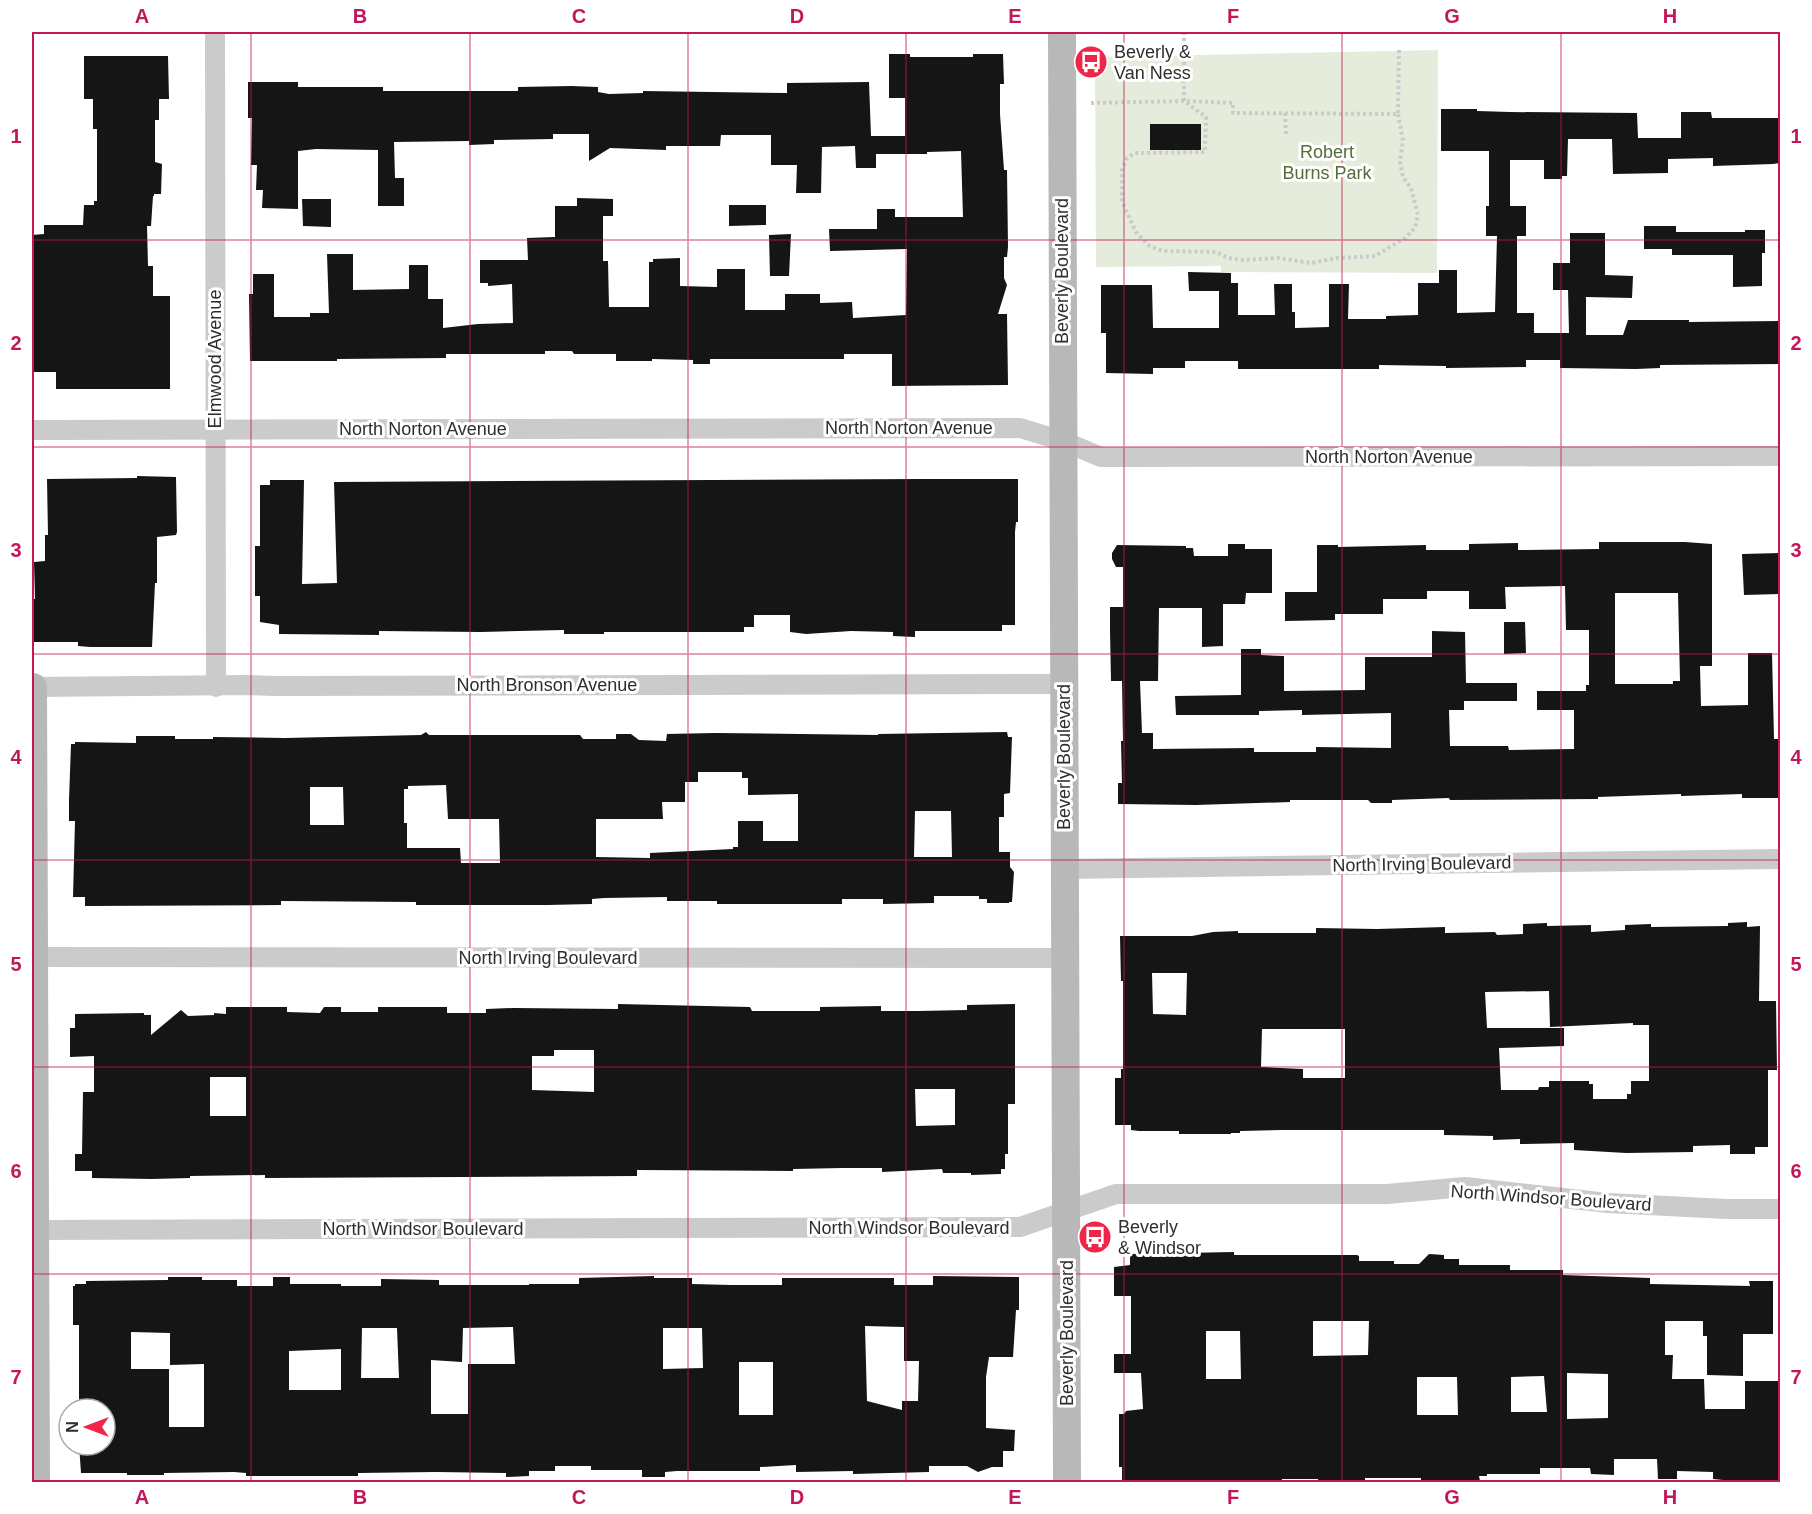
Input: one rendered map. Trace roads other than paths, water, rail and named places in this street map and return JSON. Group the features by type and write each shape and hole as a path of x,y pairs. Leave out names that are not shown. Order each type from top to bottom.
{"main road":[{"name":"Beverly Boulevard","path":"1062,32 1067,1482"},
{"path":"32,687 36,1482"}],"street":[{"name":"Elmwood Avenue","path":"215,32 216,687"},
{"name":"North Norton Avenue","path":"32,430 1020,428 1063,441 1101,457 1780,456"},
{"name":"North Bronson Avenue","path":"32,687 1064,684"},
{"name":"North Irving Boulevard","path":"1064,869 1780,859"},
{"name":"North Irving Boulevard","path":"32,957 1065,958"},
{"name":"North Windsor Boulevard","path":"33,1230 1020,1227 1116,1194 1387,1194 1465,1187 1608,1203 1726,1209 1780,1209"}],"place":[{"name":"Beverly & Van Ness","path":"1091,62"},
{"name":"Beverly & Windsor","path":"1095,1237"}],"park label":[{"name":"Robert Burns Park","path":"1327,162"}]}
